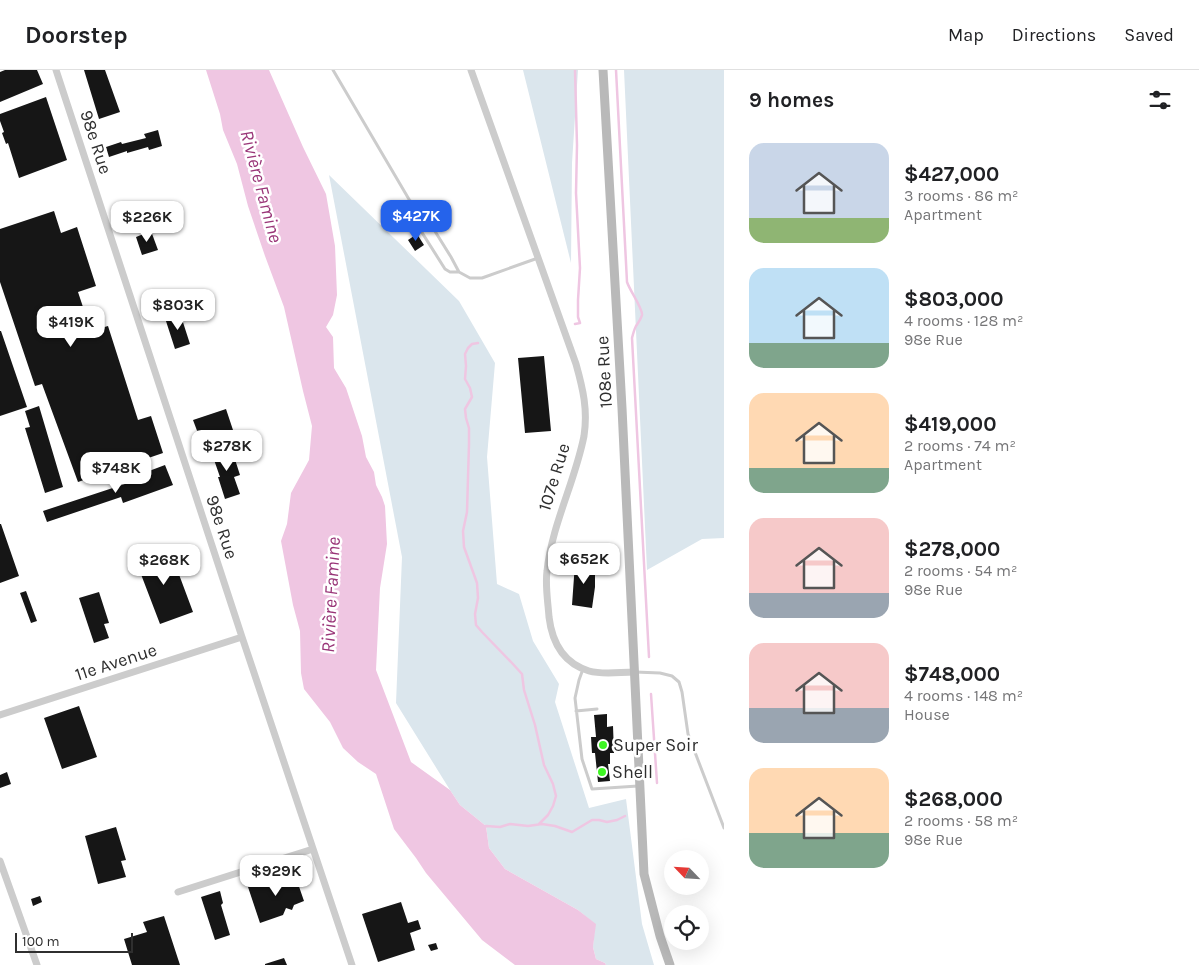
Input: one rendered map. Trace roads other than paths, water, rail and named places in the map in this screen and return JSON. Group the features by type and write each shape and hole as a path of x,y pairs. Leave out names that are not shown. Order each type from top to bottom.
{"main road":[{"name":"108e Rue","path":"603,70 622,408 634,672"},
{"path":"634,672 644,874 660,936 670,965"}],"street":[{"name":"98e Rue","path":"56,70 352,965"},
{"name":"107e Rue","path":"471,70 576,364 586,412 580,452 555,529 546,573 550,626 557,646 571,663 599,673 634,672"},
{"name":"11e Avenue","path":"0,715 242,637"},
{"path":"178,892 313,849"},
{"path":"0,861 37,965"}],"lane":[{"path":"333,70 410,201 410,212 445,269 450,272 459,272 470,278 482,278 538,258"},
{"path":"410,201 416,204 423,212 459,272"},
{"path":"583,668 575,698 582,759 592,789 640,786"},
{"path":"634,672 672,676 679,682 688,734 724,828"},
{"path":"576,711 597,709"}],"water":[{"name":"Rivière Famine","path":"206,70 269,70 326,194 335,246 337,295 333,315 326,327 333,337 334,368 346,388 362,436 366,457 374,472 376,485 385,506 387,544 380,588 376,670 411,762 450,790 460,805 486,826 489,848 505,869 578,910 596,924 593,947 596,959 606,965 515,965 482,940 426,873 394,829 376,774 358,762 343,748 330,722 304,689 301,673 300,631 281,541 287,524 291,493 309,460 312,426 284,307 248,206 237,164 223,130"}],"waterway":[{"path":"575,70 576,193 580,268 578,317 580,323 575,324"},
{"path":"616,70 627,282 642,312 632,338 649,657"},
{"path":"478,343 472,344 465,354 465,379 472,397 465,409 469,428 469,444 467,512 463,531 464,547 477,583 476,625 522,674 524,690 535,725 544,765 553,784 556,796 553,806 548,815 539,824"},
{"path":"651,694 657,783"},
{"path":"484,828 486,826 500,827 510,824 528,826 542,824 572,832 592,820 607,822 625,816"}],"place":[{"name":"Super Soir","path":"603,745"},
{"name":"Shell","path":"602,772"}]}
